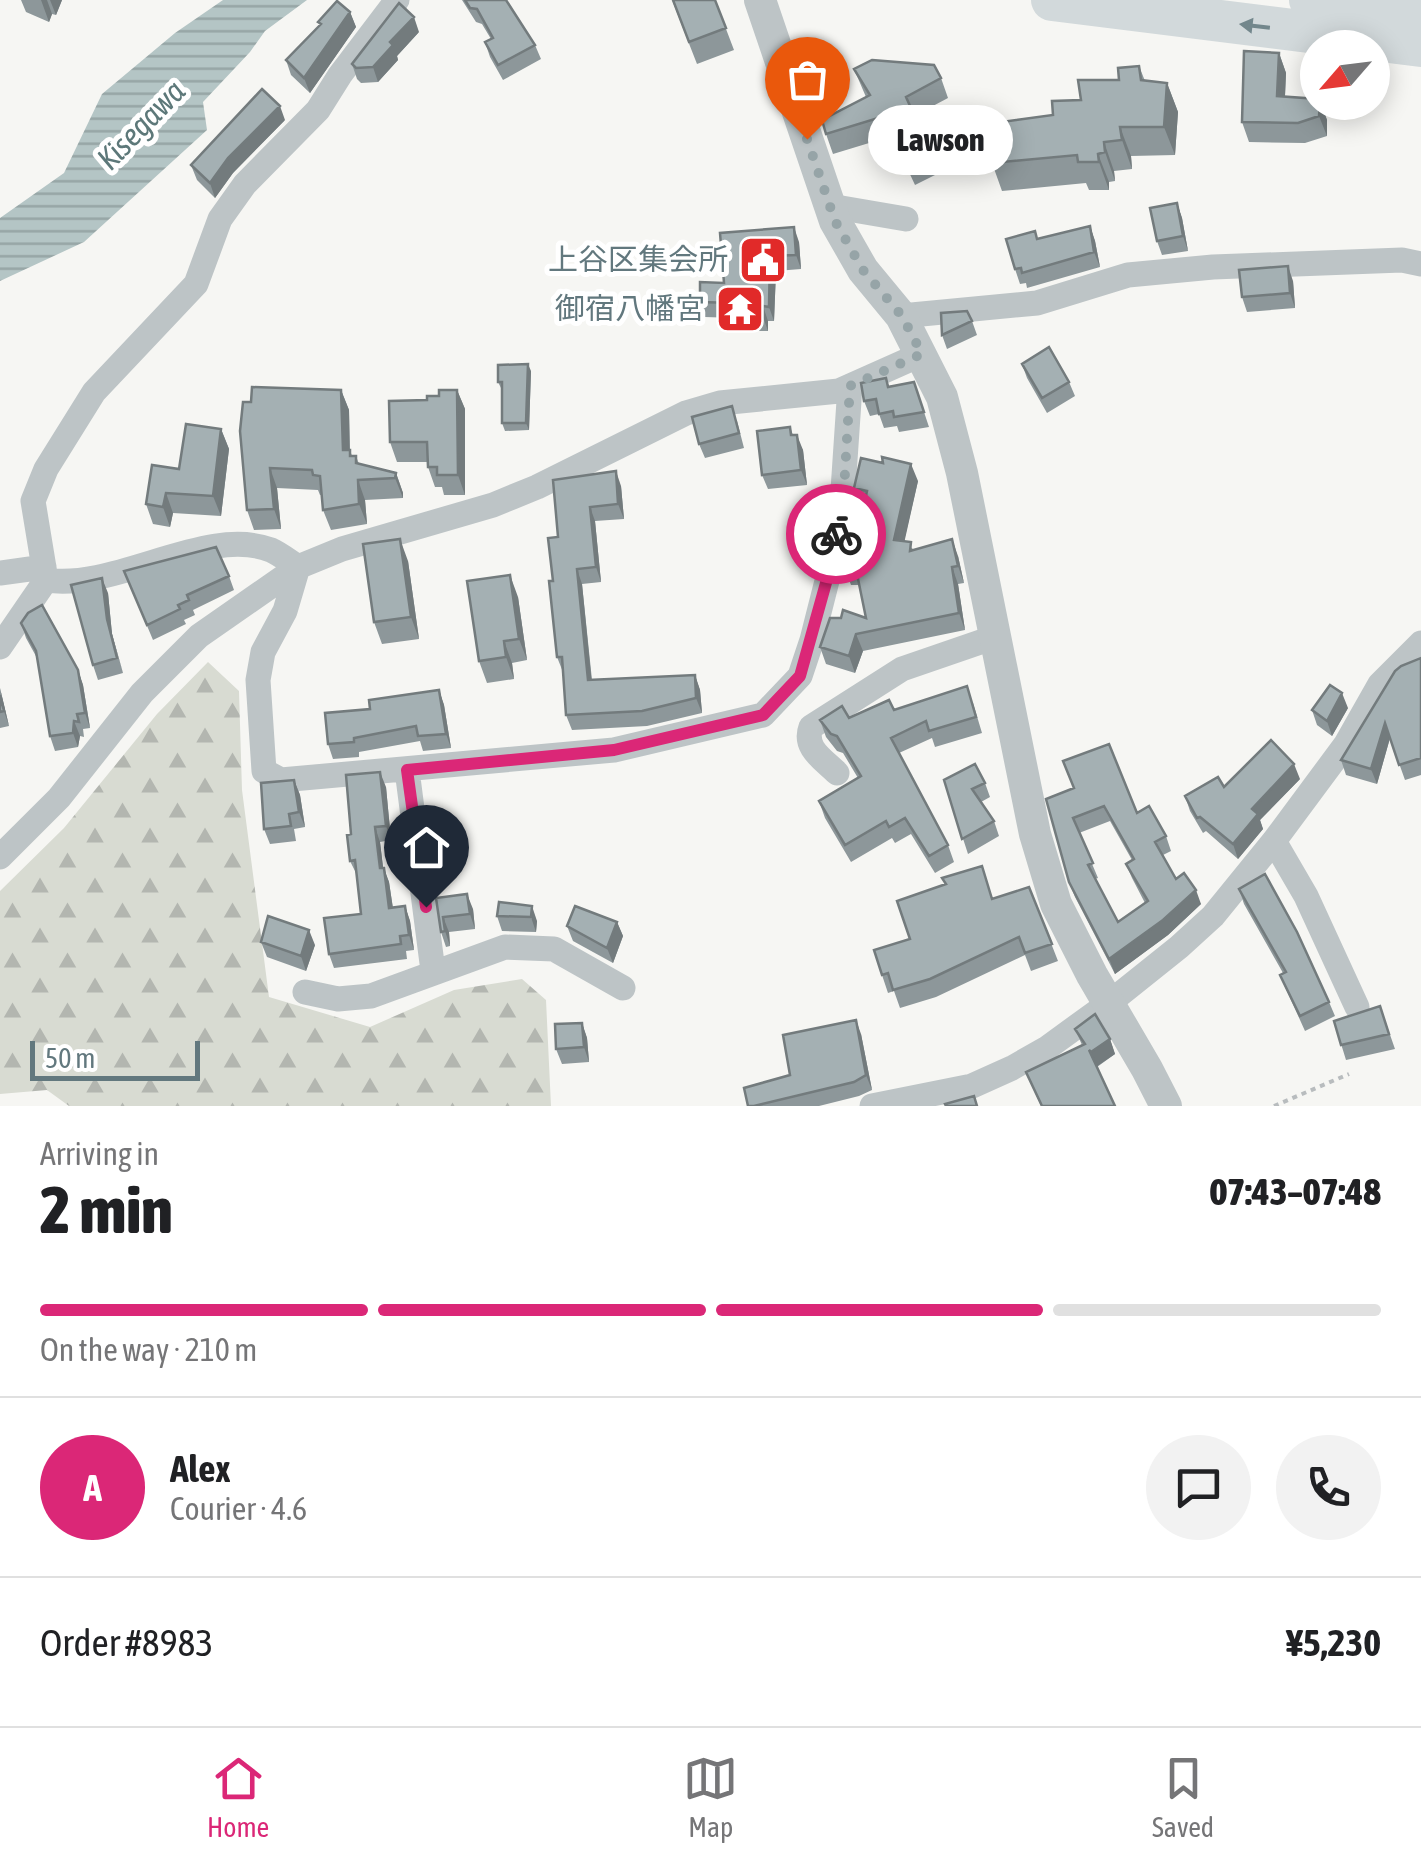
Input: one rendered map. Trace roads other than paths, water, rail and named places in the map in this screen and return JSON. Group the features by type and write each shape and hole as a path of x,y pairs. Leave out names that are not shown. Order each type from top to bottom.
{"highway":[{"path":"1052,0 1421,46"},
{"path":"1310,0 1421,14"}],"street":[{"path":"0,647 45,573 34,501 46,468 94,392 196,284 220,219 245,184 318,110 397,0"},
{"path":"760,0 835,221 863,270 902,316 942,397 1036,834 1056,904 1166,1106"},
{"path":"830,206 906,219"},
{"path":"902,316 1038,302 1128,275 1213,267 1402,260 1421,264"},
{"path":"0,857 59,798 142,694 199,636 298,567 342,549 494,505 686,413 720,403 840,391 922,354"},
{"path":"298,567 285,611 263,652 258,680 264,771 281,780 614,750 763,715 800,676 812,640 844,490 850,386"},
{"path":"0,573 45,573 61,582 100,577 178,555 239,544 272,550 298,567"},
{"path":"837,773 810,746 811,727 902,669 995,638"},
{"path":"872,1106 972,1086 1047,1048 1109,1003 1214,916 1346,744 1380,684 1421,642"},
{"path":"407,770 433,971"},
{"path":"1274,841 1306,896 1357,1007"},
{"path":"305,992 338,999 371,996 505,947 554,949 623,988"}],"water":[{"name":"Kisegawa","path":"223,0 307,0 265,31 203,102 207,130 84,242 0,281 0,218 64,173 102,94 175,33"}],"place":[{"name":"Lawson","path":"807,139"},
{"name":"上谷区集会所","path":"763,260"},
{"name":"御宿八幡宮","path":"740,309"}]}
